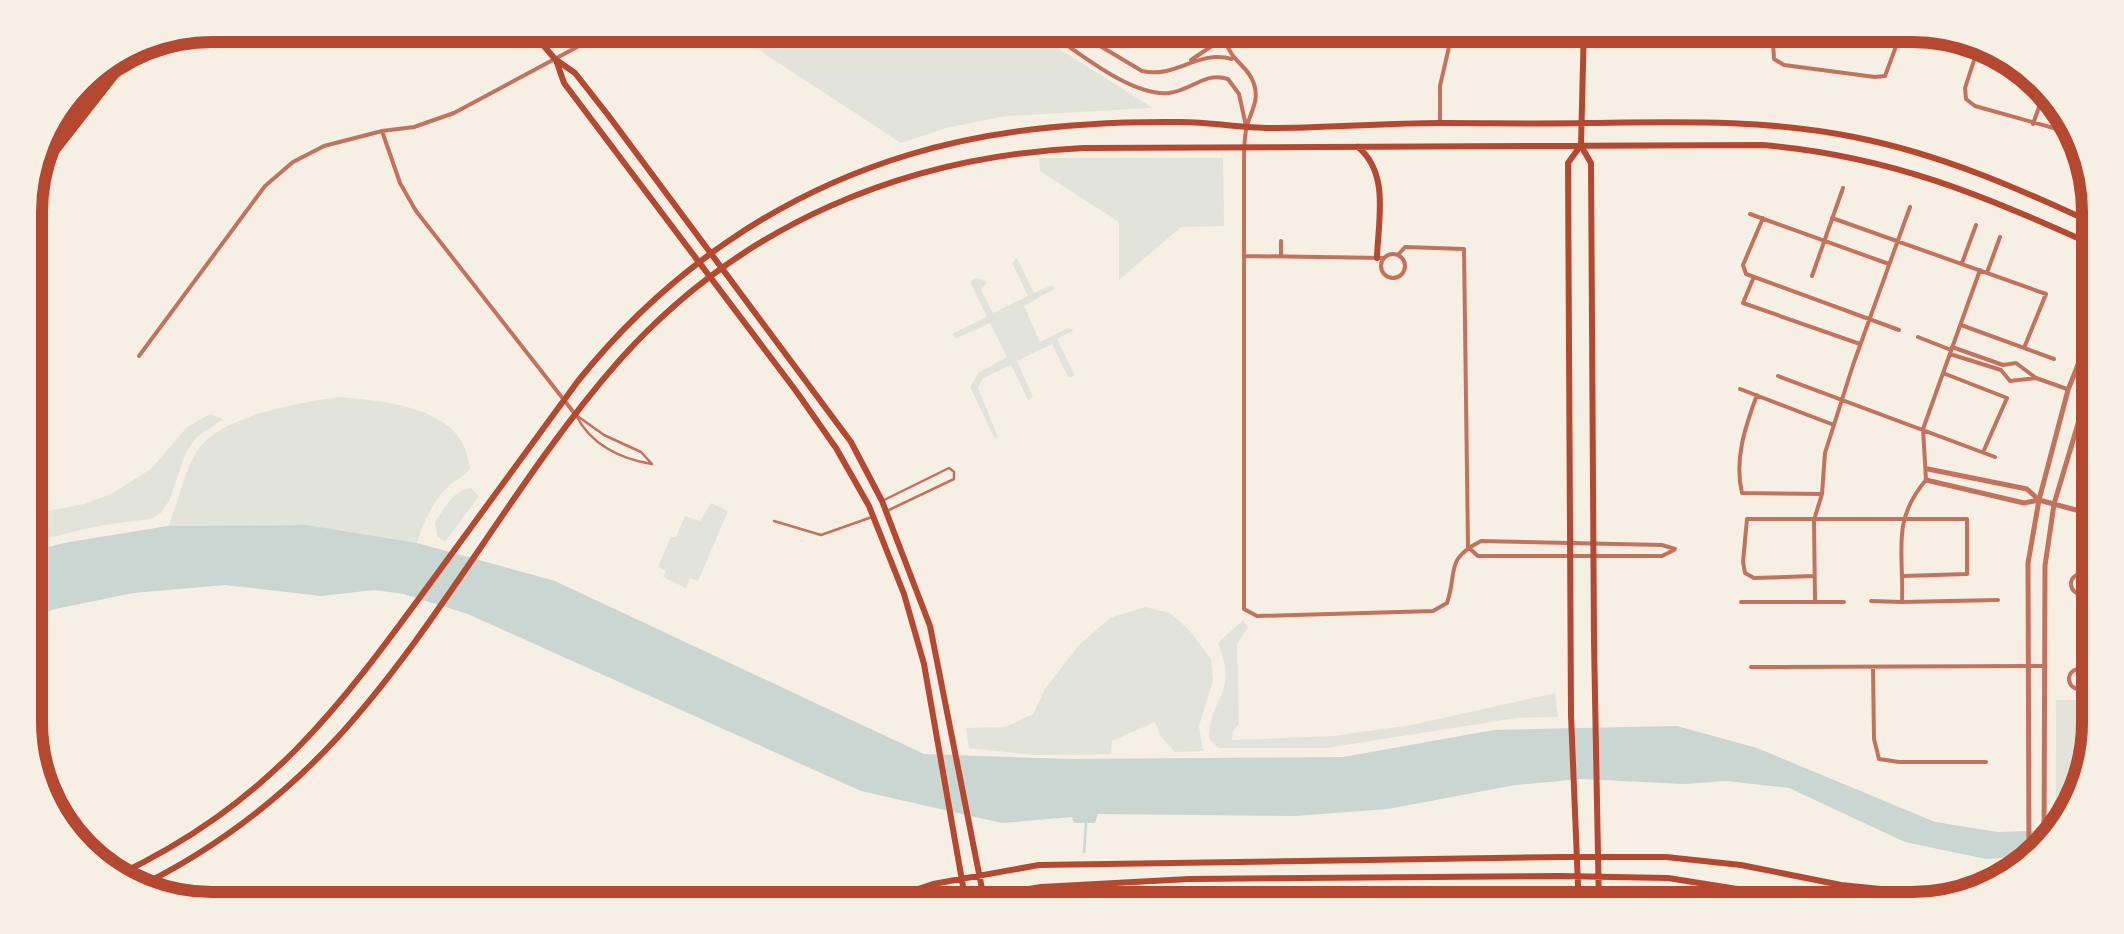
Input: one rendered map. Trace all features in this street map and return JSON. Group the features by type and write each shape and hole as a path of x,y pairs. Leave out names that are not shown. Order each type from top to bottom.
{"highway":[{"path":"53,155 118,71"},
{"path":"58,142 116,73"}],"main road":[{"path":"541,42 575,73 711,253 850,442 882,501 930,626 984,892"},
{"path":"1578,891 1571,714 1568,163 1581,145 1584,42"},
{"path":"556,58 564,82 836,448 874,516 904,594 924,664 964,892"},
{"path":"128,869 200,830 283,765 337,708 564,400 612,340 662,292 758,221 823,187 906,155 966,140 1084,125 1758,124 1845,135 1907,149 1972,170 2082,218"},
{"path":"151,880 215,843 287,788 353,720 576,414 642,337 722,269 767,239 823,208 879,185 936,167 1050,149 1741,144 1839,154 1960,187 2082,240"},
{"path":"1581,145 1591,162 1599,891"},
{"path":"1357,146 1378,172 1380,258"},
{"path":"917,892 962,878 1038,864 1578,856 1666,856 1741,865 1841,885 1909,891"},
{"path":"1013,892 1190,880 1578,876 1668,878 1758,891"}],"street":[{"path":"139,356 265,186 306,154 454,113 583,42"},
{"path":"1064,42 1134,87 1154,93 1176,92 1210,76 1228,78 1239,94 1246,126 1244,609 1257,616 1433,611 1447,603 1457,557 1468,548 1481,541 1662,545 1674,549 1662,556 1478,556 1468,548"},
{"path":"1093,42 1142,71 1170,72 1215,56 1237,60"},
{"path":"1188,64 1218,42"},
{"path":"1229,42 1230,54 1248,70 1256,92 1256,105 1246,126"},
{"path":"1440,123 1440,86 1450,42"},
{"path":"1773,42 1774,59 1784,65 1885,76 1898,42"},
{"path":"1975,54 1965,88 1966,99 1975,106 2061,131"},
{"path":"2034,124 2041,103"},
{"path":"382,131 400,183 416,212 576,414"},
{"path":"1812,276 1843,188"},
{"path":"1815,602 1814,520 1822,494 1825,453 1910,207"},
{"path":"1750,214 1890,264"},
{"path":"1763,218 1744,265 1746,274 1898,330"},
{"path":"1832,218 2046,294 2024,348"},
{"path":"1962,263 1976,225"},
{"path":"1988,272 2000,237"},
{"path":"1281,241 1281,257"},
{"path":"1244,256 1380,258 1398,255 1405,247 1464,249 1468,548"},
{"path":"1380,258 1382,274 1397,278 1405,269 1404,260 1398,255"},
{"path":"1902,602 1902,518 1911,498 1926,480 1923,428 1980,270"},
{"path":"1753,278 1743,303 1860,344"},
{"path":"1961,325 2054,359"},
{"path":"1918,338 2002,367 2016,362 2036,378 2068,390"},
{"path":"2028,845 2028,563 2039,500 2068,390 2082,355"},
{"path":"2002,367 2010,381 2036,378"},
{"path":"1942,373 2007,398 1983,452"},
{"path":"1778,376 1996,456"},
{"path":"1740,389 1834,424"},
{"path":"1757,395 1740,452 1742,494 1822,494"},
{"path":"2044,828 2045,566 2054,504 2082,411"},
{"path":"1928,469 2027,489 2039,500"},
{"path":"1972,492 1976,479"},
{"path":"1926,480 2024,503 2039,500 2082,512"},
{"path":"1814,576 1754,578 1745,573 1747,519 1967,519 1968,574 1902,576"},
{"path":"1871,601 1998,600"},
{"path":"1741,602 1844,602"},
{"path":"1873,666 1874,739 1879,759 1986,762"},
{"path":"1751,668 2043,666"}],"lane":[{"path":"576,414 604,436 642,452 652,464 637,462 602,446 584,431 576,414"},
{"path":"882,501 948,468 954,472 954,478 886,511"},
{"path":"774,521 821,535 874,516"}],"shaded area":[{"path":"747,42 1048,42 1153,108 1006,116 946,128 901,143"},
{"path":"1039,158 1223,158 1224,226 1181,227 1119,280 1119,222 1040,171"},
{"path":"1017,258 1034,293 1052,285 1056,288 1024,306 1040,342 1068,328 1074,330 1057,339 1075,376 1068,377 1052,344 1017,361 1033,397 1028,400 1011,365 983,378 978,388 998,437 995,439 970,387 978,373 1007,357 990,323 955,339 952,334 987,317 970,281 978,278 987,282 981,290 993,313 1028,296 1012,263"},
{"path":"338,397 389,403 425,413 454,431 463,444 470,468 439,496 417,543 307,525 168,526 192,461 206,440 221,429 260,413"},
{"path":"210,414 223,419 197,437 186,452 170,499 161,513 150,519 42,539 42,512 111,494 151,469 187,427"},
{"path":"471,488 479,496 445,542 437,536 435,522 454,496"},
{"path":"711,503 728,511 698,581 690,578 686,588 663,577 666,571 658,567 685,516 700,521"},
{"path":"307,525 417,543 555,581 924,754 1071,759 1343,757 1494,730 1677,726 1757,748 1935,822 1998,832 2042,830 2013,857 1986,859 1905,842 1789,788 1726,781 1684,784 1581,779 1515,785 1388,809 1294,816 1098,814 1095,823 1074,823 1072,817 1002,823 861,791 468,614 404,594 374,590 321,596 225,585 133,593 42,614 42,548 168,526"},
{"path":"1145,607 1170,613 1211,659 1213,681 1199,726 1203,751 1175,752 1161,737 1155,722 1112,741 1111,754 1034,755 969,748 966,728 1005,727 1033,714 1045,689 1079,645 1110,618"},
{"path":"1243,620 1248,627 1237,644 1239,724 1232,740 1333,736 1411,725 1555,693 1558,717 1516,718 1327,748 1218,748 1209,738 1225,684 1224,660 1218,643"},
{"path":"2056,700 2082,700 2078,755 2069,787 2056,806"}],"waterway":[{"path":"1084,852 1086,823"}]}
